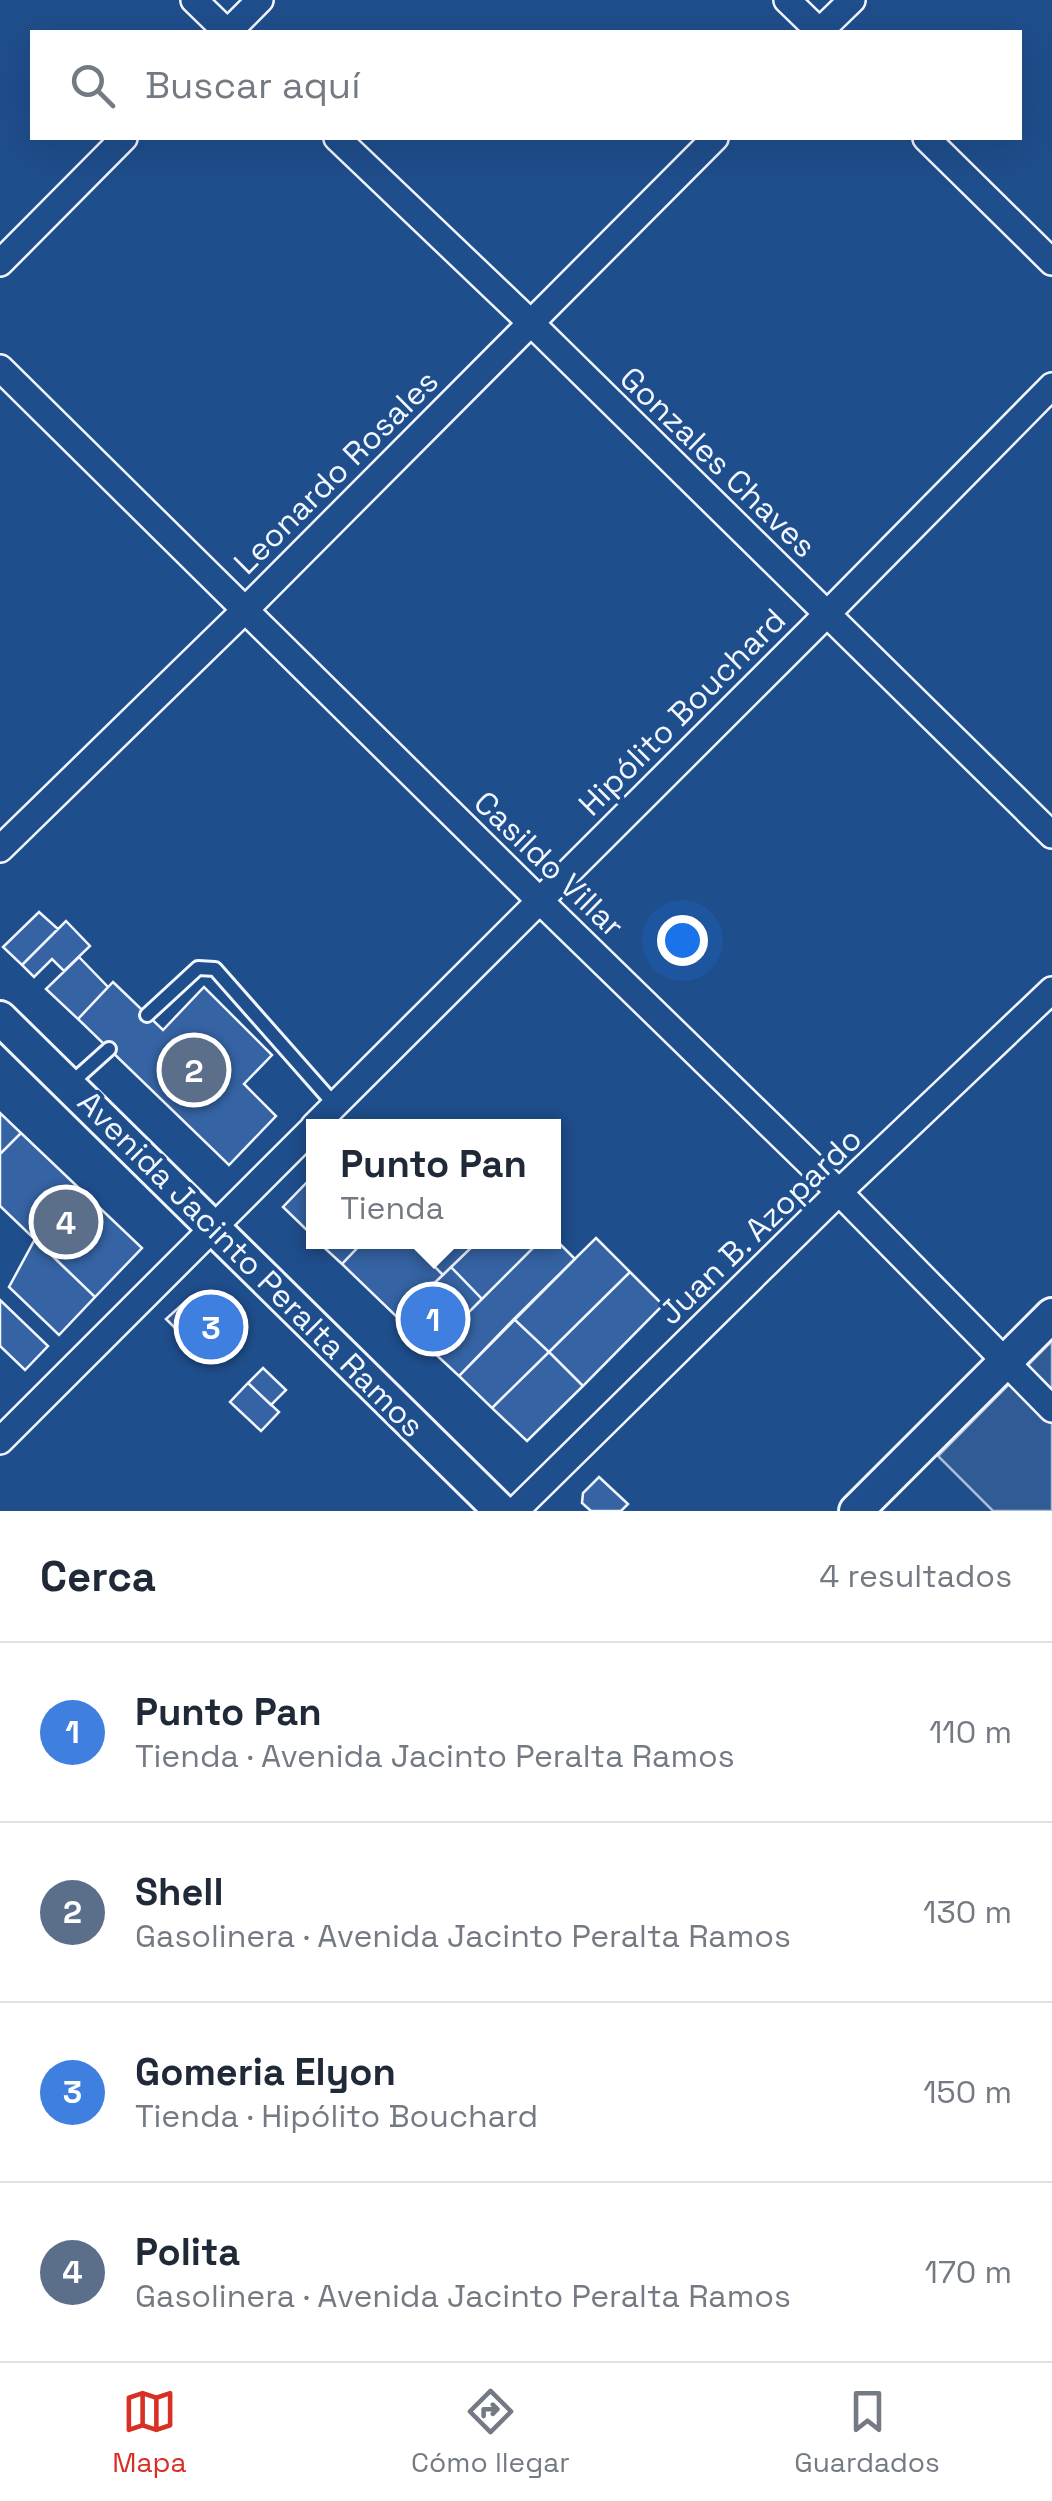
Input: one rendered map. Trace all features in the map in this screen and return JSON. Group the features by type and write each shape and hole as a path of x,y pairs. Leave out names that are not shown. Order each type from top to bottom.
{"main road":[{"name":"Avenida Jacinto Peralta Ramos","path":"0,1018 501,1511"},
{"path":"856,1511 1052,1314"}],"street":[{"path":"194,0 225,30"},
{"path":"229,30 260,0"},
{"path":"787,0 818,30"},
{"path":"822,30 852,0"},
{"path":"0,263 122,140"},
{"name":"Gonzales Chaves","path":"339,140 1052,835"},
{"name":"Leonardo Rosales","path":"0,849 713,140"},
{"path":"928,140 1052,262"},
{"name":"Casildo Villar","path":"0,368 840,1192 1052,1409"},
{"name":"Hipólito Bouchard","path":"322,1119 1052,386"},
{"name":"Juan B. Azopardo","path":"515,1511 1052,990"},
{"name":"Hipólito Bouchard","path":"0,1441 306,1135"}],"lane":[{"path":"147,1014 198,968 214,970 335,1105"},
{"path":"69,1085 109,1049"}],"shaded area":[{"path":"1052,1341 1052,1511 993,1511 938,1456"}],"building":[{"path":"39,912 58,929 22,965 3,947"},
{"path":"66,921 90,946 64,971 52,959 34,977 22,965"},
{"path":"79,957 108,987 78,1019 46,989"},
{"path":"113,982 163,1030 204,987 272,1055 244,1084 276,1116 229,1165 78,1019"},
{"path":"0,1113 21,1133 0,1154"},
{"path":"21,1133 142,1248 95,1297 0,1206 0,1154"},
{"path":"306,1183 306,1229 283,1207"},
{"path":"596,1238 630,1272 549,1352 514,1319"},
{"path":"35,1239 95,1297 59,1335 9,1287"},
{"path":"561,1245 575,1259 459,1376 431,1350 532,1249 561,1249"},
{"path":"326,1249 356,1249 342,1264"},
{"path":"356,1249 417,1249 443,1275 398,1318 342,1264"},
{"path":"417,1249 470,1249 443,1275"},
{"path":"470,1249 532,1249 482,1299 451,1267"},
{"path":"451,1267 482,1299 431,1350 398,1318"},
{"path":"630,1272 663,1305 583,1386 549,1352"},
{"path":"0,1300 48,1346 25,1370 0,1346"},
{"path":"194,1301 209,1316 186,1339 166,1319 185,1302"},
{"path":"209,1316 232,1338 210,1360 197,1346 205,1338 196,1329"},
{"path":"514,1319 549,1352 492,1408 459,1376"},
{"path":"549,1352 583,1386 527,1441 492,1408"},
{"path":"263,1368 286,1390 271,1405 248,1383"},
{"path":"248,1383 279,1412 261,1431 230,1402"},
{"path":"599,1477 628,1504 621,1511 591,1511 582,1503 583,1493"}],"place":[{"name":"Shell","path":"194,1070"},
{"name":"Polita","path":"66,1222"},
{"name":"Punto Pan","path":"433,1319"},
{"name":"Gomeria Elyon","path":"211,1327"}]}
